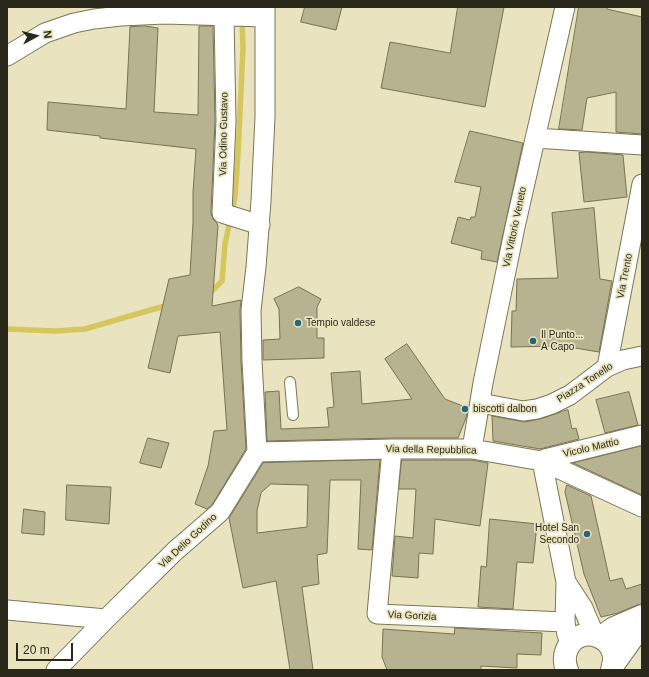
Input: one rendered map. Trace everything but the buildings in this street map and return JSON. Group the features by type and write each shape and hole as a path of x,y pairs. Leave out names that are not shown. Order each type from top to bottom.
{"street":[{"name":"Via Vittorio Veneto","path":"472,449 515,227 565,7"},
{"path":"7,56 45,33 74,23 94,19 165,14 224,16 265,12 265,118 260,225 251,310 257,452"},
{"name":"Via Odino Gustavo","path":"224,16 226,121 222,213 260,225"},
{"path":"535,138 642,145"},
{"name":"Via Trento","path":"607,367 642,184"},
{"name":"Piazza Tonello","path":"480,403 523,411 536,409 552,404 570,395 607,367 623,360 642,356"},
{"name":"Vicolo Mattio","path":"542,461 642,436"},
{"name":"Via Gorizia","path":"392,449 377,614 565,622"},
{"name":"Via della Repubblica","path":"257,452 472,449 542,461 642,507"},
{"name":"Via Delio Godino","path":"56,670 106,619 220,512 257,452"},
{"path":"542,461 566,582 565,622 568,646"},
{"path":"566,582 583,608 597,636"},
{"path":"7,610 106,619"},
{"path":"597,636 642,616"},
{"path":"612,669 642,624"},
{"path":"567,670 564,660 568,646 578,637 585,635 597,636 607,642 612,649 614,657 612,669"}],"lane":[{"path":"290,382 293,414"}],"waterway":[{"path":"208,295 222,281 225,244 235,197 243,48 242,19"},
{"path":"7,329 55,331 85,329 169,305"}],"place":[{"name":"Tempio valdese","path":"298,323"},
{"name":"Il Punto... A Capo","path":"533,341"},
{"name":"biscotti dalbon","path":"465,409"},
{"name":"Hotel San Secondo","path":"587,534"}]}
